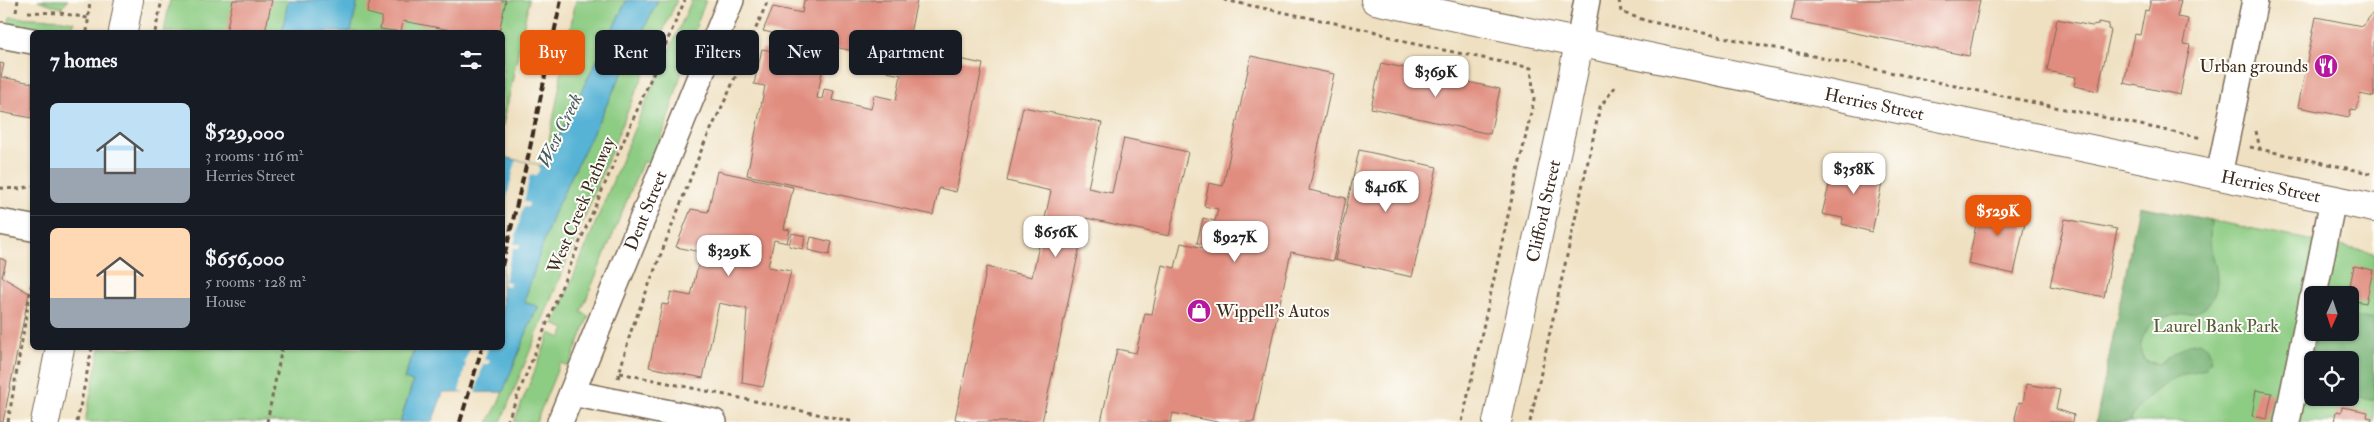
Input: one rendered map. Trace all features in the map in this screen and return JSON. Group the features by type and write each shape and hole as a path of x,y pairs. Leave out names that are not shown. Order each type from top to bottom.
{"main road":[{"path":"123,30 130,0"},
{"name":"Herries Street","path":"1375,0 2374,208"},
{"name":"Clifford Street","path":"1497,422 1572,84 1579,42"},
{"path":"45,422 60,350"}],"street":[{"name":"Dent Street","path":"560,422 731,0"},
{"name":"Clifford Street","path":"1579,42 1587,0"},
{"path":"2219,175 2255,0"},
{"path":"0,35 30,41"},
{"path":"2316,286 2333,199"},
{"path":"0,222 30,228"},
{"path":"2287,422 2304,339"},
{"path":"572,393 714,422"}],"path":[{"path":"18,0 13,12 60,13 88,18"},
{"path":"87,30 90,0"},
{"path":"156,30 162,0"},
{"name":"West Creek Pathway","path":"507,422 581,239 685,0"},
{"path":"608,400 620,373 631,330 703,146 728,94 768,0"},
{"path":"1224,0 1373,31 1405,42 1531,68 1534,99 1462,422"},
{"path":"1619,0 1621,12 1647,20 2374,174"},
{"path":"1530,422 1600,107 1614,87"},
{"path":"0,188 30,186"},
{"path":"8,422 30,294"},
{"path":"77,422 92,350"},
{"path":"267,422 282,350"},
{"path":"620,373 855,422"}],"green space":[{"path":"38,0 68,0 61,8"},
{"path":"170,0 529,0 523,30 520,30 520,44 505,116 505,30 164,30"},
{"path":"576,0 627,0 612,30 595,30 595,64 544,166 561,75 585,75 585,30 570,30"},
{"path":"658,0 677,0 664,30 643,30"},
{"path":"692,0 706,0 695,30 678,30"},
{"path":"10,17 57,19 74,22 72,30 30,30 8,26"},
{"path":"676,35 676,75 681,75 666,124 652,165 643,161 581,312 589,316 569,366 560,363 536,422 514,422 550,333 561,338 565,329 554,324 640,115 658,75 666,75 666,58"},
{"path":"621,75 644,75 501,422 488,422 497,406 534,314 539,307 523,302 553,214"},
{"path":"2139,206 2211,220 2210,239 2217,276 2212,299 2202,310 2160,319 2149,328 2141,342 2142,355 2145,361 2159,364 2188,344 2200,342 2208,348 2212,360 2205,369 2182,375 2159,388 2138,408 2130,422 2096,422"},
{"name":"Laurel Bank Park","path":"2144,207 2374,253 2374,422 2096,422"},
{"path":"2359,318 2374,318 2374,399 2365,399 2359,396 2359,351 2313,351 2316,341 2359,341"},
{"path":"100,350 414,350 404,378 413,382 400,422 85,422"}],"water":[{"path":"288,0 358,0 351,30 282,30"},
{"path":"627,0 658,0 643,30 612,30"},
{"path":"595,64 595,75 621,75 553,214 524,302 539,307 534,314 503,392 443,393 432,422 400,422 413,382 404,379 414,350 505,350 505,157 544,166"}],"pier":[{"path":"516,160 539,165 539,171 536,175 530,175 524,202 529,203 528,207 523,207 514,244 520,244 519,248 513,248 505,277 505,202"},
{"path":"505,281 510,282 509,286 505,285"},
{"path":"469,350 487,350 484,360 490,360 489,364 483,364 475,395 459,392 466,363 464,363"}],"building":[{"path":"233,0 272,0 265,30 226,30"},
{"path":"370,0 506,0 499,30 450,30 403,21 401,30 387,30 380,29 382,17 367,13"},
{"path":"804,0 917,0 911,30 849,30 849,50 839,48 839,30 763,31 773,7 802,13"},
{"path":"1795,0 1980,0 1969,56 1791,20"},
{"path":"2151,0 2181,0 2177,17 2188,19 2183,44 2190,45 2180,95 2124,83 2134,34 2140,35 2145,10 2148,11"},
{"path":"2374,12 2374,97 2360,94 2357,110 2351,109 2349,117 2298,107 2316,17 2362,26"},
{"path":"2057,19 2092,26 2098,25 2098,22 2109,24 2108,29 2111,30 2098,91 2074,86 2076,77 2047,71"},
{"path":"762,49 769,50 769,75 821,75 817,98 822,99 824,89 834,91 832,100 871,109 874,95 896,100 901,75 962,75 962,60 983,64 956,192 939,188 933,215 747,175 765,86 754,84 756,75 759,75"},
{"path":"1251,56 1334,74 1309,190 1346,198 1333,261 1291,252 1254,422 1217,422 1173,413 1171,422 1101,422 1117,349 1136,353 1145,313 1152,314 1162,265 1175,268 1181,243 1209,249 1210,245 1197,243 1203,218 1215,221 1218,209 1204,206 1209,183 1223,186"},
{"path":"0,63 4,64 1,77 30,83 30,118 0,112"},
{"path":"1381,63 1500,89 1490,134 1371,108"},
{"path":"1023,107 1102,123 1088,188 1112,193 1124,138 1188,152 1169,236 1086,218 1042,422 969,422 955,419 987,267 1032,277 1051,191 1007,181"},
{"path":"1359,150 1437,167 1412,277 1335,260"},
{"path":"1835,161 1884,173 1872,232 1842,224 1843,218 1822,214"},
{"path":"717,171 793,187 784,229 790,230 787,243 774,240 768,267 791,271 763,387 742,383 747,309 719,303 703,378 649,367 662,304 668,305 671,292 691,296 701,252 676,247 691,209 708,212"},
{"path":"1981,200 2028,209 2014,274 1968,264"},
{"path":"2065,219 2117,229 2104,297 2050,286"},
{"path":"792,233 805,236 803,249 789,246"},
{"path":"811,237 832,242 829,255 808,250"},
{"path":"0,258 6,261 2,277 29,293 3,422 0,422"},
{"path":"2354,266 2373,270 2366,303 2359,302 2359,286 2350,286"},
{"path":"2026,384 2060,390 2056,409 2074,415 2073,422 2016,422 2015,418 2019,402 2023,403"},
{"path":"2256,390 2272,393 2267,419 2252,416"},
{"path":"2342,407 2368,412 2367,417 2372,418 2371,422 2334,422 2336,411 2341,412"}],"railway":[{"path":"505,254 527,162 561,0"},
{"path":"460,422 481,350"}],"place":[{"name":"Urban grounds","path":"2326,66"},
{"name":"Wippell's Autos","path":"1199,311"}],"water label":[{"name":"West Creek","path":"559,130"}]}
